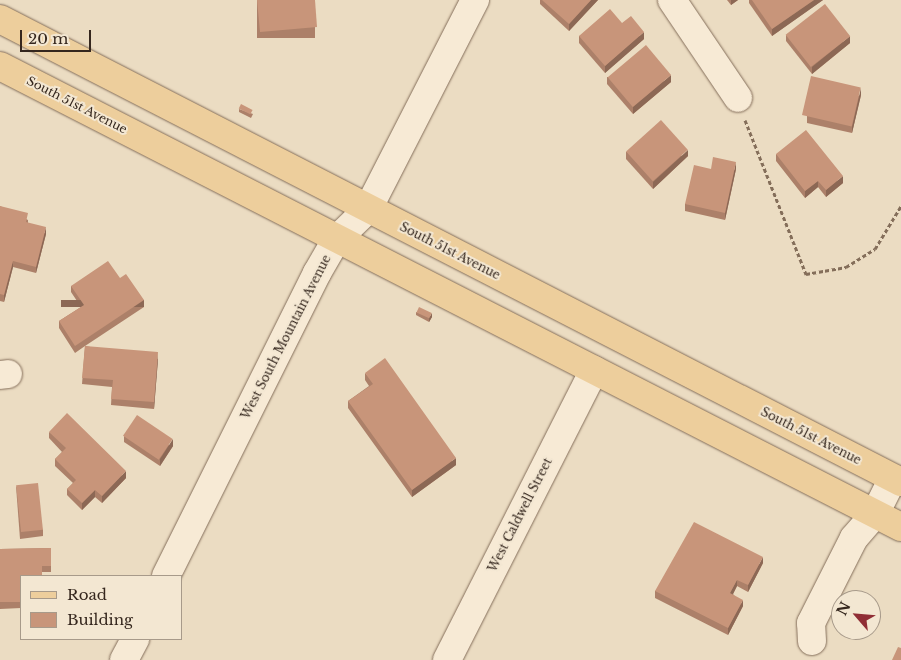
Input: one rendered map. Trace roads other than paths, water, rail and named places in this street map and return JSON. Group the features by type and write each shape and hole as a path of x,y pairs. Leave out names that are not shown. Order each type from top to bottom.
{"main road":[{"name":"South 51st Avenue","path":"0,19 897,480"},
{"name":"South 51st Avenue","path":"0,66 901,527"}],"street":[{"name":"West South Mountain Avenue","path":"167,575 337,240 368,209 475,0"},
{"path":"672,0 738,98"},
{"name":"West Caldwell Street","path":"447,660 594,370"},
{"path":"841,590 854,538 875,514 897,480"},
{"path":"808,651 826,631 831,618"},
{"path":"124,660 134,640"}]}
